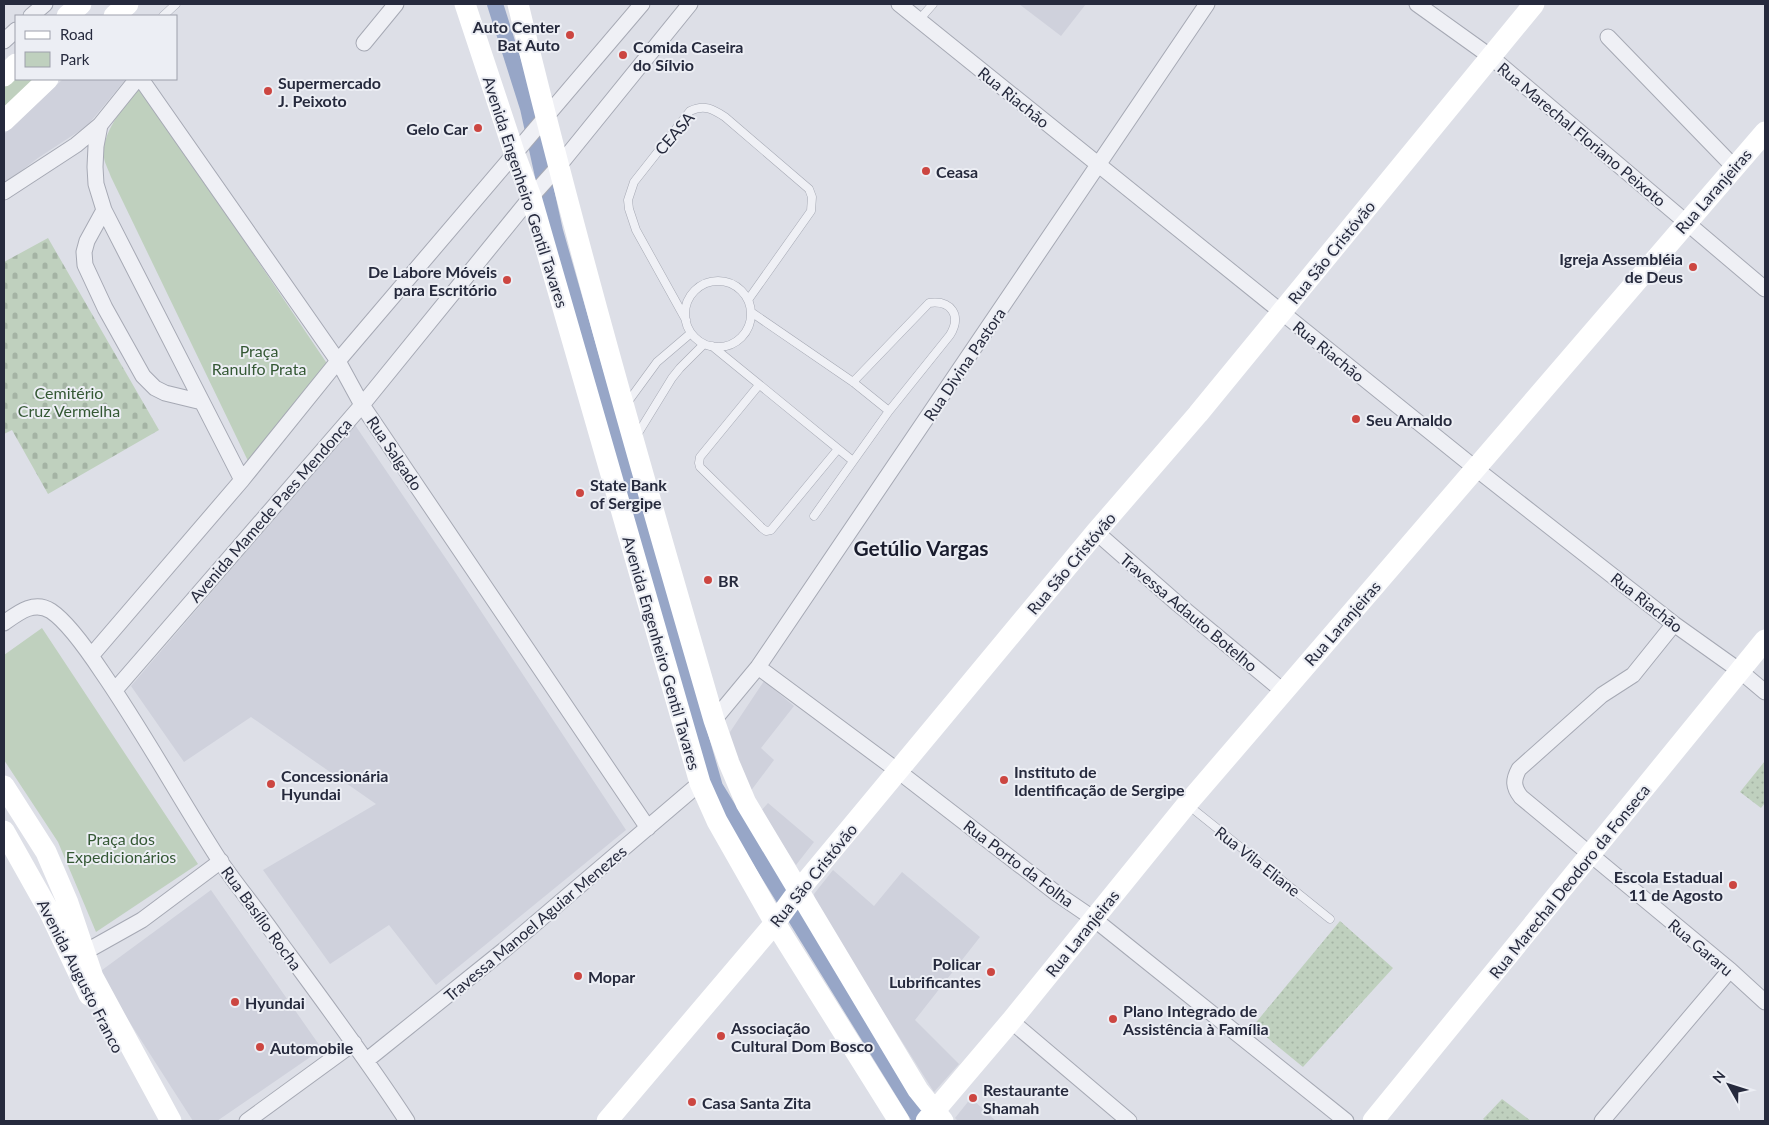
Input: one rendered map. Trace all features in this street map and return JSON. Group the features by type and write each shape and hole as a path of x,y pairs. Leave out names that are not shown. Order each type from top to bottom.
{"main road":[{"path":"68,15 80,4"},
{"path":"115,15 128,4"},
{"name":"Avenida Engenheiro Gentil Tavares","path":"465,4 533,195 700,783 717,821 898,1121"},
{"name":"Avenida Engenheiro Gentil Tavares","path":"518,4 543,120 556,170 714,720 729,763 746,803 934,1117"},
{"name":"Rua São Cristóvão","path":"607,1121 776,921 1096,532 1282,313 1534,4"},
{"path":"4,76 15,65"},
{"path":"4,121 47,80"},
{"name":"Rua Laranjeiras","path":"934,1117 1186,804 1765,132"},
{"name":"Rua Marechal Deodoro da Fonseca","path":"1373,1121 1765,640"},
{"name":"Avenida Augusto Franco","path":"4,786 46,852 68,903 94,977 171,1121"},
{"name":"Avenida Augusto Franco","path":"4,831 49,911 79,978 158,1121"}],"street":[{"path":"32,15 45,4"},
{"path":"364,43 396,4"},
{"path":"91,656 242,480 338,362 642,4"},
{"name":"Avenida Mamede Paes Mendonça","path":"115,690 362,405 690,4"},
{"name":"Rua Riachão","path":"899,4 1475,468 1674,624 1740,671 1765,692"},
{"name":"Rua Divina Pastora","path":"714,720 758,667 1207,4"},
{"name":"Rua Marechal Floriano Peixoto","path":"1417,4 1491,57 1765,289"},
{"path":"4,41 15,31"},
{"path":"1608,37 1734,168"},
{"path":"4,192 76,145 100,125 136,80"},
{"name":"Rua Salgado","path":"142,80 338,362 362,405 648,828"},
{"path":"100,125 95,167 96,184 104,210 242,480"},
{"path":"104,210 87,241 84,252 85,265 105,308 143,376 155,388 164,393 202,402"},
{"name":"Travessa Adauto Botelho","path":"1096,532 1178,604 1283,691"},
{"path":"4,623 22,611 33,607 44,608 52,612 69,628 115,690 221,862 142,920 85,952"},
{"name":"Rua Gararu","path":"1674,624 1633,675 1602,695 1519,769 1515,777 1515,790 1590,855 1730,970 1765,1002"},
{"name":"Rua Porto da Folha","path":"758,667 898,771 1056,893 1094,919 1346,1121"},
{"name":"Travessa Manoel Aguiar Menezes","path":"367,1060 504,950 700,783"},
{"name":"Rua Basílio Rocha","path":"221,862 367,1060 408,1121"},
{"path":"1602,1121 1730,970"},
{"path":"1011,1020 1129,1121"},
{"path":"247,1121 354,1043"}],"lane":[{"path":"164,15 176,4"},
{"path":"920,20 933,4"},
{"name":"CEASA","path":"686,320 636,230 628,200 634,182 690,111 697,107 713,109 725,117 809,189 812,197 811,211 748,300"},
{"path":"723,282 741,290 748,300 751,312 749,325 742,337 732,344 712,346 704,344 691,333 686,320 687,305 690,298 695,291 708,283 723,282"},
{"path":"814,516 889,411 950,335 955,326 956,317 951,309 937,302 929,303 853,382"},
{"path":"751,312 853,382 889,411"},
{"path":"624,407 657,362 691,333"},
{"path":"633,441 672,378 704,344"},
{"path":"712,346 853,461"},
{"path":"759,385 700,457 698,463 762,528 766,531 771,530 838,448"},
{"name":"Rua Vila Eliane","path":"1186,804 1330,919"}],"shaded area":[{"path":"1019,4 1086,4 1061,36"},
{"path":"62,80 125,80 87,126 38,158 4,184 4,134"},
{"path":"355,425 626,830 436,985 389,925 330,964 263,870 376,804 251,717 184,762 131,686"},
{"path":"764,681 794,706 761,748 774,760 750,792 728,735"},
{"path":"768,803 814,842 796,865 761,811"},
{"path":"833,870 874,906 902,872 980,937 915,1020 959,1064 934,1092 815,904 814,894"},
{"path":"211,890 322,1049 217,1121 193,1121 98,973"},
{"path":"971,1098 996,1121 958,1121 955,1118"}],"green space":[{"path":"15,79 41,80 4,114 4,84"},
{"name":"Praça Ranulfo Prata","path":"140,86 328,365 248,461 111,177 105,160 104,149 110,129 121,110"},
{"name":"Cemitério Cruz Vermelha","path":"48,238 159,430 48,494 12,430 4,434 4,262"},
{"name":"Praça dos Expedicionários","path":"42,628 198,864 96,932 58,842 4,760 4,655"},
{"path":"1765,761 1765,803 1761,808 1740,792"},
{"path":"1340,921 1393,968 1303,1067 1253,1026"},
{"path":"1502,1099 1531,1121 1486,1121 1483,1119"}],"waterway":[{"path":"495,4 528,108 555,231 715,787 921,1121"}],"place":[{"name":"Auto Center Bat Auto","path":"570,35"},
{"name":"Comida Caseira do Sílvio","path":"623,55"},
{"name":"Supermercado J. Peixoto","path":"268,91"},
{"name":"Gelo Car","path":"478,128"},
{"name":"Ceasa","path":"926,171"},
{"name":"Igreja Assembléia de Deus","path":"1693,267"},
{"name":"De Labore Móveis para Escritório","path":"507,280"},
{"name":"Seu Arnaldo","path":"1356,419"},
{"name":"State Bank of Sergipe","path":"580,493"},
{"name":"BR","path":"708,580"},
{"name":"Instituto de Identificação de Sergipe","path":"1004,780"},
{"name":"Concessionária Hyundai","path":"271,784"},
{"name":"Escola Estadual 11 de Agosto","path":"1733,885"},
{"name":"Policar Lubrificantes","path":"991,972"},
{"name":"Mopar","path":"578,976"},
{"name":"Hyundai","path":"235,1002"},
{"name":"Plano Integrado de Assistência à Família","path":"1113,1019"},
{"name":"Associação Cultural Dom Bosco","path":"721,1036"},
{"name":"Automobile","path":"260,1047"},
{"name":"Restaurante Shamah","path":"973,1098"},
{"name":"Casa Santa Zita","path":"692,1102"}],"district":[{"name":"Getúlio Vargas","path":"921,547"}]}
